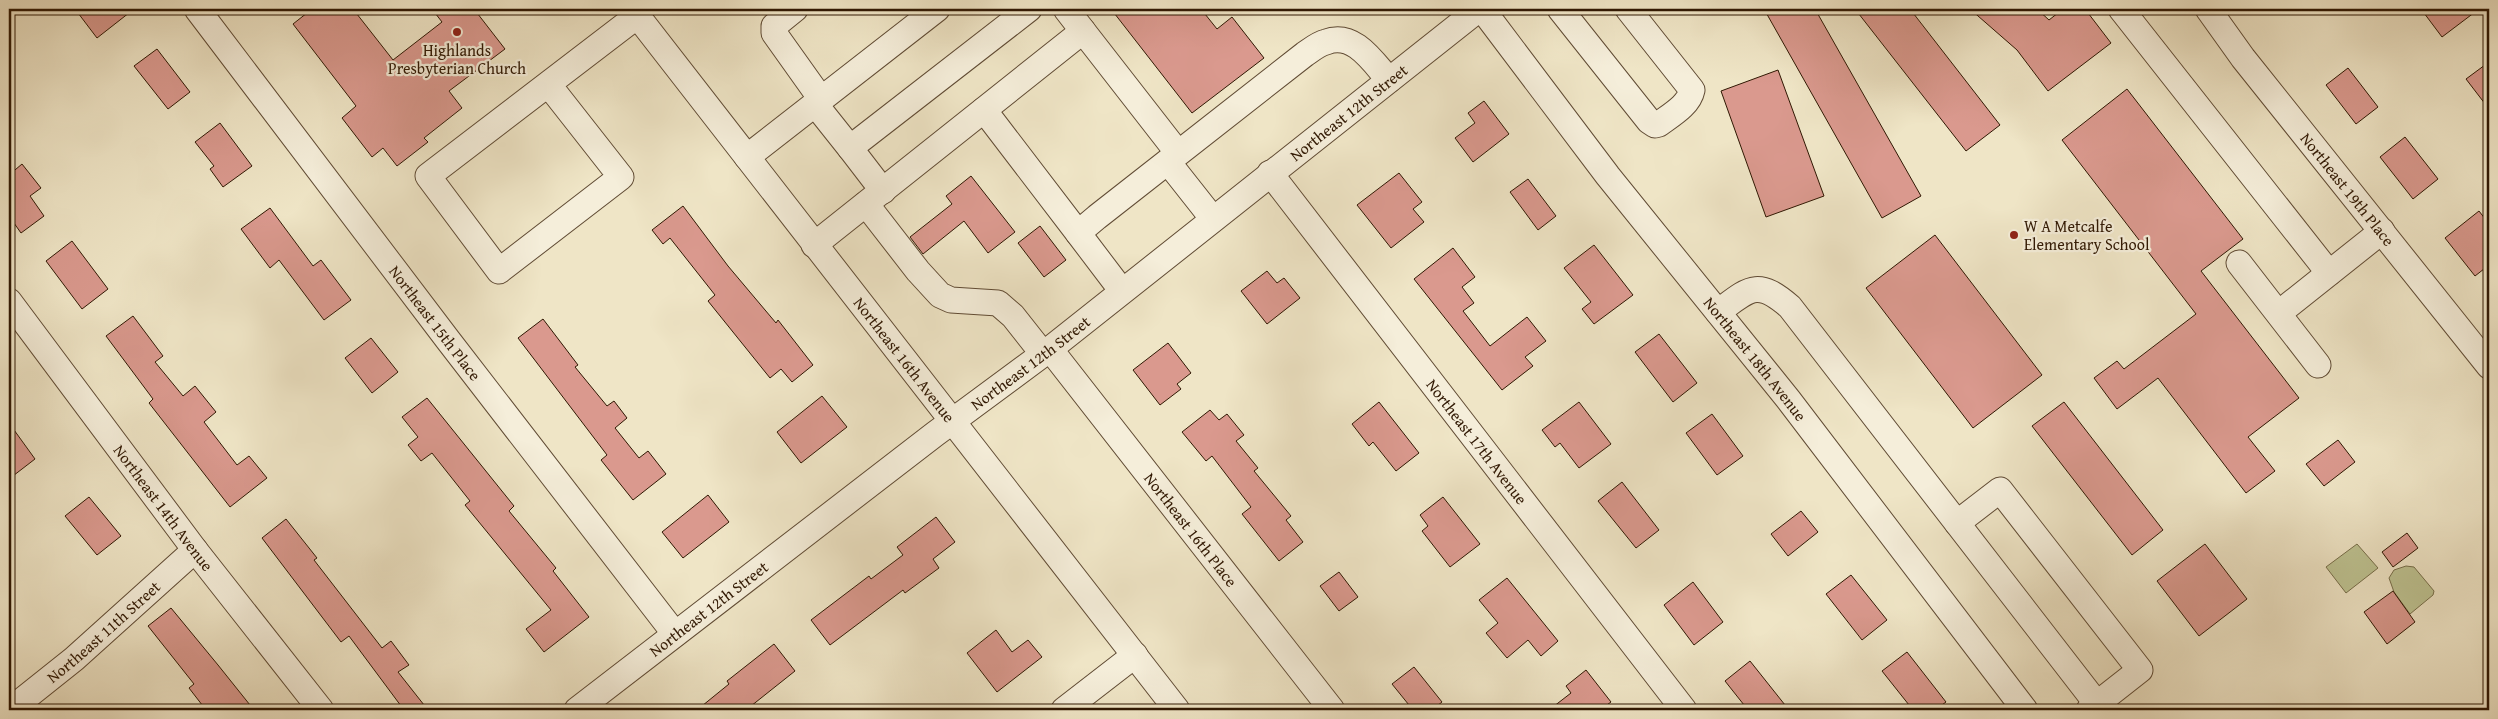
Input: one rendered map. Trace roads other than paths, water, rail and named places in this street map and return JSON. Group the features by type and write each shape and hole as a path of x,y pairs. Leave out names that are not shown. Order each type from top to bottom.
{"street":[{"name":"Northeast 15th Place","path":"197,9 329,180 448,340 676,634"},
{"name":"Northeast 16th Place","path":"795,9 774,26 774,34 850,148 874,197 923,277 940,295 951,300 998,303 1013,316 1046,351 1332,710"},
{"path":"850,148 1029,9"},
{"path":"1066,9 1173,158 1213,219"},
{"name":"Northeast 12th Street","path":"577,710 952,421 1046,351 1481,9"},
{"name":"Northeast 18th Avenue","path":"1481,9 1608,176 1794,406 2025,710"},
{"path":"1560,9 1649,121 1655,125 1659,124 1691,97 1692,90 1628,9"},
{"path":"2122,9 2329,273"},
{"name":"Northeast 19th Place","path":"2208,9 2243,58 2489,366"},
{"path":"548,84 621,177 499,271 428,176 548,84 635,12"},
{"name":"Northeast 16th Avenue","path":"635,12 814,245 1177,710"},
{"path":"747,157 926,12"},
{"path":"814,245 1083,31"},
{"path":"1078,233 1305,54 1326,42 1347,41 1358,46 1389,80"},
{"path":"984,110 1122,291"},
{"name":"Northeast 17th Avenue","path":"1270,173 1684,710"},
{"path":"2279,313 2382,231"},
{"path":"2239,263 2318,364"},
{"path":"1718,312 1748,290 1754,289 1775,294 1790,307 1957,522 2093,707 2140,670 2000,490 1957,522"},
{"name":"Northeast 14th Avenue","path":"9,301 195,550 321,710"},
{"name":"Northeast 11th Street","path":"10,710 74,660 195,550"},
{"path":"1064,710 1135,655"}],"place":[{"name":"Highlands Presbyterian Church","path":"457,32"},
{"name":"W A Metcalfe Elementary School","path":"2014,235"}]}
